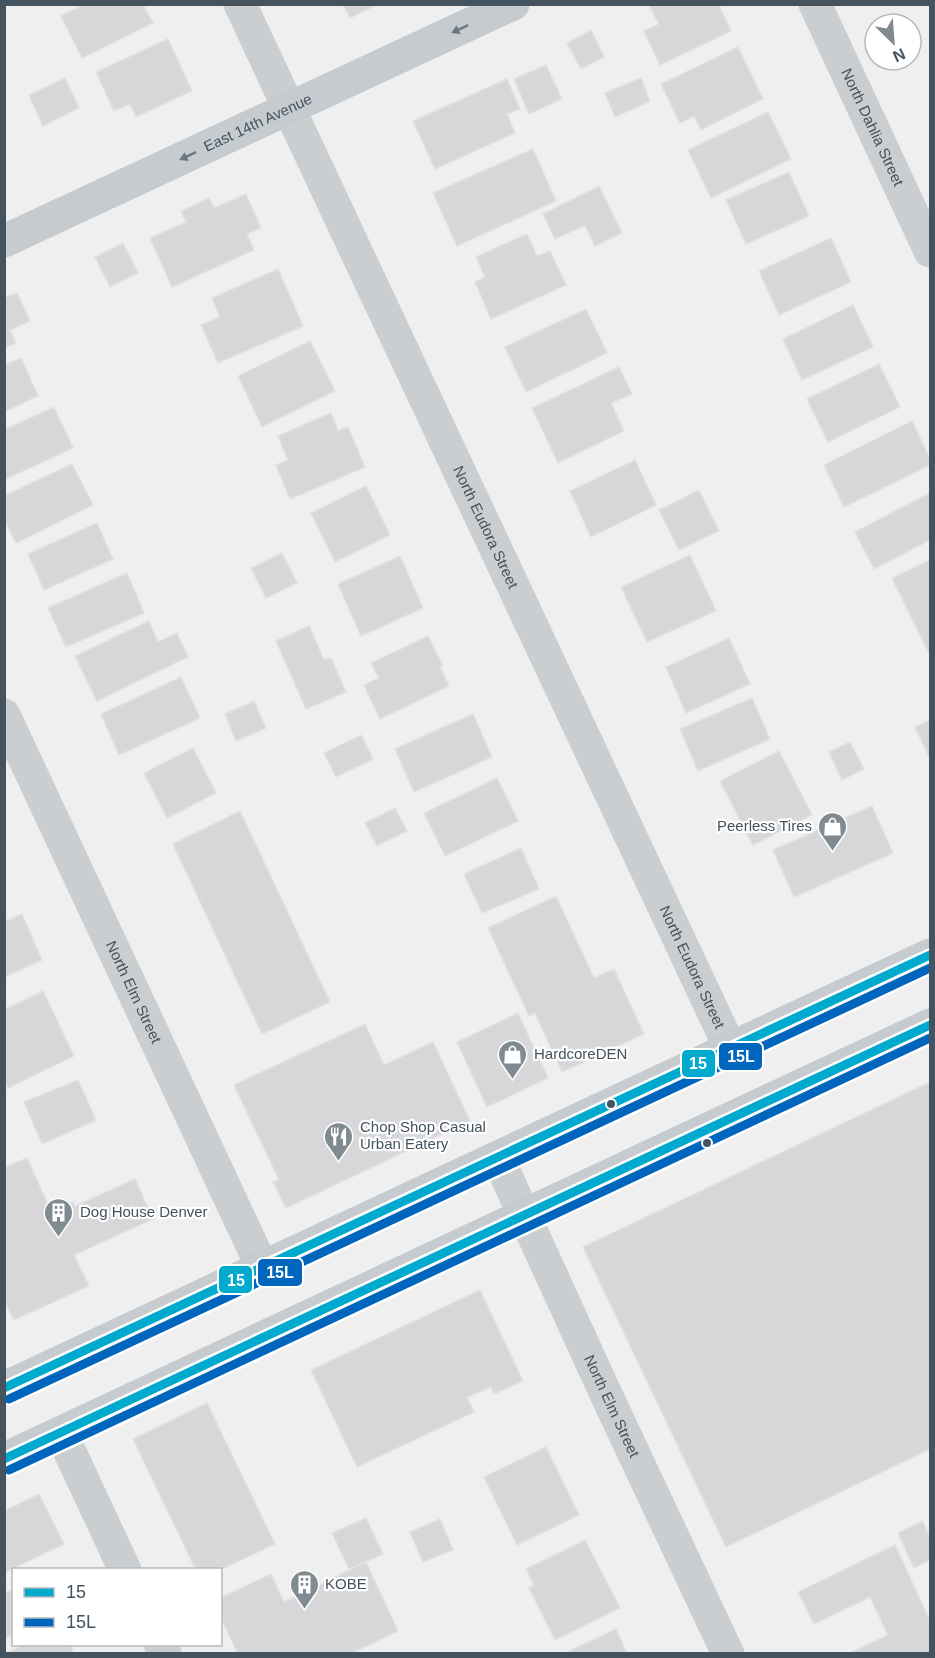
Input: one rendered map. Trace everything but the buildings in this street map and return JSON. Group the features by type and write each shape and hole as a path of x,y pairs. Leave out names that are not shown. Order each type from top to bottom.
{"main road":[{"name":"East 14th Avenue","path":"4,241 513,4"},
{"path":"4,1388 930,956"},
{"path":"4,1459 930,1025"}],"street":[{"name":"North Eudora Street","path":"240,4 731,1050"},
{"name":"North Dahlia Street","path":"815,4 930,251"},
{"name":"North Elm Street","path":"4,715 263,1269"},
{"name":"North Elm Street","path":"498,1158 728,1653"},
{"path":"61,1432 125,1568"}],"transit line":[{"name":"15","path":"4,1388 930,955"},
{"name":"15L","path":"9,1399 930,968"},
{"name":"15","path":"4,1459 930,1025"},
{"name":"15L","path":"9,1470 930,1038"}],"place":[{"name":"Peerless Tires","path":"833,852"},
{"name":"HardcoreDEN","path":"513,1080"},
{"name":"Chop Shop Casual Urban Eatery","path":"339,1162"},
{"name":"Dog House Denver","path":"59,1238"},
{"name":"KOBE","path":"304,1610"}]}
